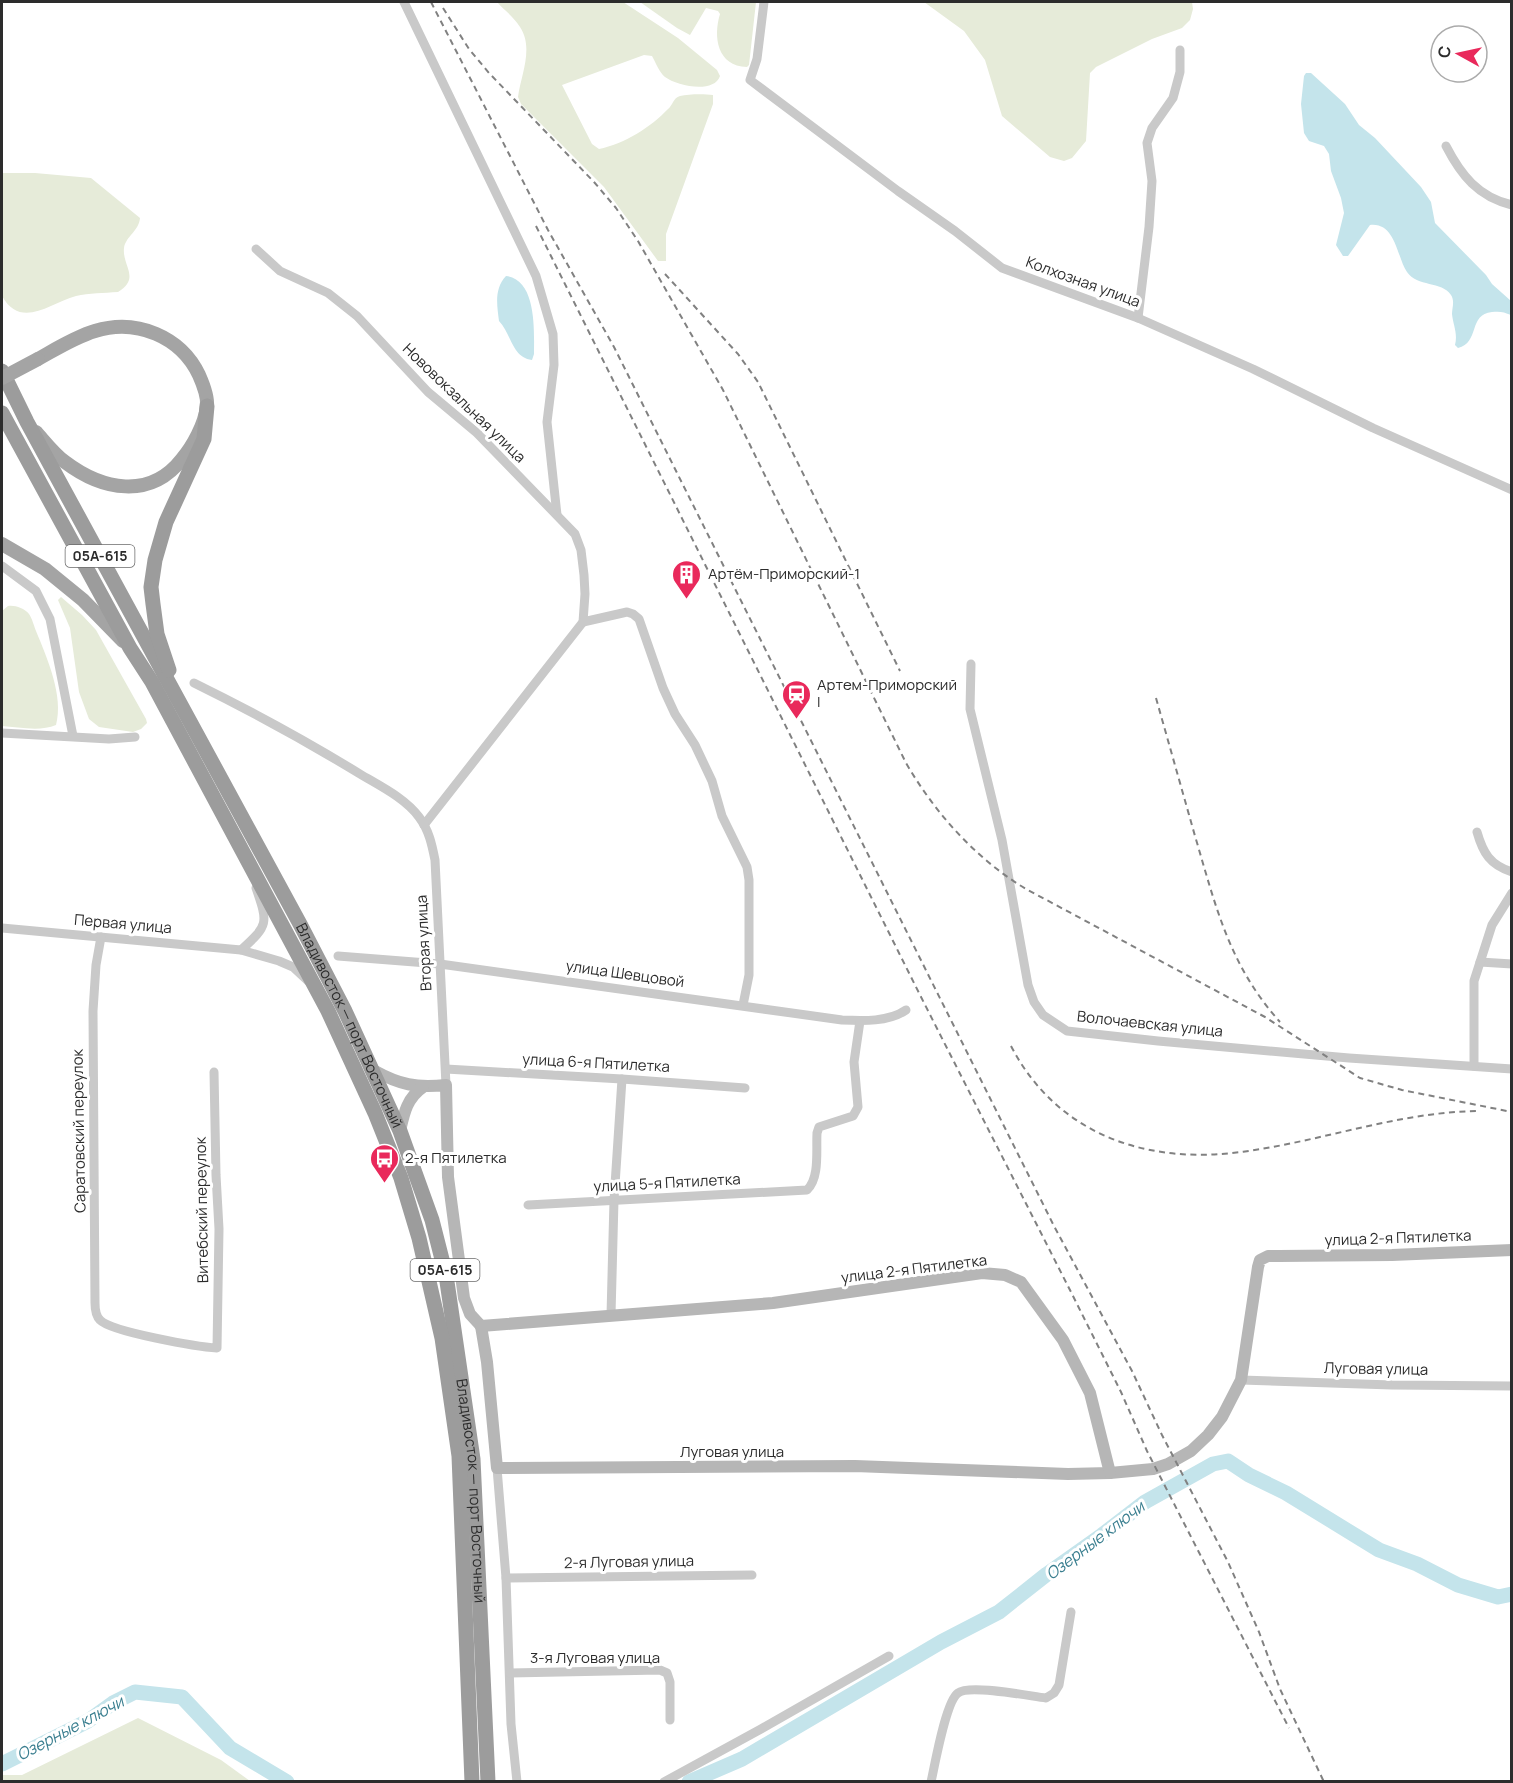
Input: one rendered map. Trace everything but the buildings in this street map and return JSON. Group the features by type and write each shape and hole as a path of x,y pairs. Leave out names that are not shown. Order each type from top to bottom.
{"highway":[{"name":"Владивосток — порт Восточный","path":"2,371 27,422 300,924 373,1070 399,1131 432,1220 446,1275 473,1459 488,1782"},
{"path":"172,690 154,616 152,587 154,569 166,522 204,439 207,406"},
{"name":"Владивосток — порт Восточный","path":"2,413 130,648 152,682 328,1011 375,1113 401,1178 438,1312 459,1456 472,1782"}],"main road":[{"path":"2,378 96,330 125,328 150,331 168,339 194,364 204,386 207,406 197,438 179,464 162,478 142,485 115,487 94,481 63,461 27,422"},
{"path":"2,544 45,568 83,600 130,648"},
{"path":"373,1070 398,1083 423,1087 446,1085"},
{"name":"Вторая улица","path":"446,1085 448,1178 464,1298 470,1314 481,1326"},
{"path":"399,1131 408,1102 423,1087"},
{"name":"улица 2-я Пятилетка","path":"481,1326 773,1303 982,1273 1005,1275 1021,1282 1063,1340 1090,1393 1110,1473 1153,1469 1168,1464 1191,1451 1222,1417 1241,1380 1260,1260 1268,1256 1392,1255 1512,1250"},
{"path":"481,1326 487,1362 497,1468"},
{"name":"Луговая улица","path":"497,1468 855,1466 1056,1474 1110,1473"}],"street":[{"path":"404,2 536,276 553,334 554,365 548,422 557,515"},
{"name":"Колхозная улица","path":"764,2 758,50 750,80 1002,268 1138,318 1512,490"},
{"path":"1138,318 1152,182 1147,143 1152,128 1173,98 1180,72 1180,50"},
{"path":"1446,146 1458,170 1475,186 1495,200 1512,205"},
{"name":"Нововокзальная улица","path":"256,249 280,271 328,293 357,316 428,392 477,433 575,534 581,550 585,594 584,622"},
{"path":"2,567 36,591 50,618 73,736"},
{"path":"424,825 584,622 627,612 633,614 639,619 675,714 695,745 712,782 722,816 747,867 749,975 742,1005"},
{"name":"Волочаевская улица","path":"971,664 970,709 1002,840 1028,985 1042,1016 1050,1022 1067,1031 1158,1041 1512,1069"},
{"name":"Вторая улица","path":"194,682 314,746 390,793 409,807 424,825 431,838 435,860 446,1085"},
{"path":"2,733 109,739 135,737"},
{"path":"1477,832 1487,858 1494,865 1512,872"},
{"path":"241,950 259,934 264,921 263,908 247,859"},
{"path":"1474,1066 1474,981 1492,925 1512,893"},
{"name":"Первая улица","path":"2,928 241,950 279,960 293,967 314,987"},
{"name":"Саратовский переулок","path":"101,937 96,965 93,1011 95,1303 97,1315 104,1323 120,1329 196,1346 217,1348"},
{"name":"улица Шевцовой","path":"338,956 440,964 860,1021 898,1016 906,1010"},
{"path":"1480,962 1512,964"},
{"name":"улица 5-я Пятилетка","path":"528,1205 807,1190 812,1185 814,1177 819,1127 853,1116 858,1107 854,1062 860,1021"},
{"name":"улица 6-я Пятилетка","path":"446,1069 745,1088"},
{"name":"Витебский переулок","path":"214,1072 219,1229 217,1348"},
{"path":"611,1315 614,1200 622,1079"},
{"name":"Луговая улица","path":"1241,1380 1512,1386"},
{"path":"497,1468 506,1578 511,1724 517,1782"},
{"name":"2-я Луговая улица","path":"506,1578 752,1575"},
{"path":"932,1782 951,1701 957,1693 972,1689 1046,1698 1054,1693 1059,1685 1071,1612"},
{"path":"664,1782 761,1730 889,1656"},
{"name":"3-я Луговая улица","path":"510,1673 660,1670 667,1673 670,1682 670,1720"}],"green space":[{"path":"497,2 623,2 678,38 717,70 720,76 716,82 703,87 695,87 665,77 652,56 644,55 562,85 592,144 599,149 627,139 645,128 661,116 678,97 713,95 713,104 666,234 666,261 658,261 604,187 521,104 518,97 526,53 524,35 515,20"},
{"path":"640,2 756,2 749,65 747,67 737,65 729,62 723,56 717,32 720,14 718,11 706,8 690,35"},
{"path":"924,2 1192,2 1193,9 1190,20 1182,28 1152,39 1096,67 1090,73 1086,141 1072,158 1064,161 1050,157 1002,116 985,60 964,31"},
{"path":"2,173 35,173 91,178 140,218 124,248 129,272 125,287 118,292 76,296 27,313 10,306 2,296"},
{"path":"61,597 96,630 146,719 147,723 141,729 133,732 99,727 89,719 79,692 70,628 58,600"},
{"path":"8,606 22,609 29,614 32,620 56,690 58,714 56,725 36,729 2,726 2,611"},
{"path":"138,1718 221,1760 250,1781 2,1781 2,1775 22,1775"}],"water":[{"path":"1306,73 1311,73 1345,104 1359,125 1375,138 1421,187 1431,202 1435,223 1511,301 1511,315 1504,312 1485,314 1476,323 1469,341 1458,348 1455,345 1456,333 1451,295 1442,288 1411,277 1385,229 1370,225 1348,256 1343,256 1336,245 1344,213 1331,171 1329,154 1324,146 1309,141 1304,133 1301,104"},
{"path":"506,276 516,280 523,287 532,308 534,354 532,360 520,355 499,321 498,292"}],"waterway":[{"name":"Озерные ключи","path":"689,1782 742,1759 941,1642 999,1612 1145,1502 1213,1464 1228,1461 1249,1475 1286,1493 1379,1550 1417,1564 1458,1585 1498,1597 1512,1594"},
{"name":"Озерные ключи","path":"2,1764 88,1721 113,1703 135,1692 182,1697 230,1748 287,1782"}],"railway":[{"path":"431,2 548,230 614,347 1054,1226 1132,1371 1162,1435 1228,1562 1259,1632 1280,1689 1324,1782"},
{"path":"443,8 469,49 489,73 594,182 616,208 638,241 723,390 906,763 930,800 958,834 990,864 1026,889 1265,1017 1360,1078 1402,1090 1512,1112"},
{"path":"536,226 1121,1392 1147,1451 1289,1728"},
{"path":"665,274 738,354 758,382 900,671"},
{"path":"1156,698 1210,887 1226,934 1248,979 1280,1022"},
{"path":"1011,1046 1029,1075 1051,1100 1076,1120 1104,1135 1133,1146 1165,1152 1198,1155 1263,1149 1386,1122 1478,1111"}],"place":[{"name":"Артём-Приморский-1","path":"687,600"},
{"name":"Артем-Приморский I","path":"796,720"},
{"name":"2-я Пятилетка","path":"384,1184"}]}
